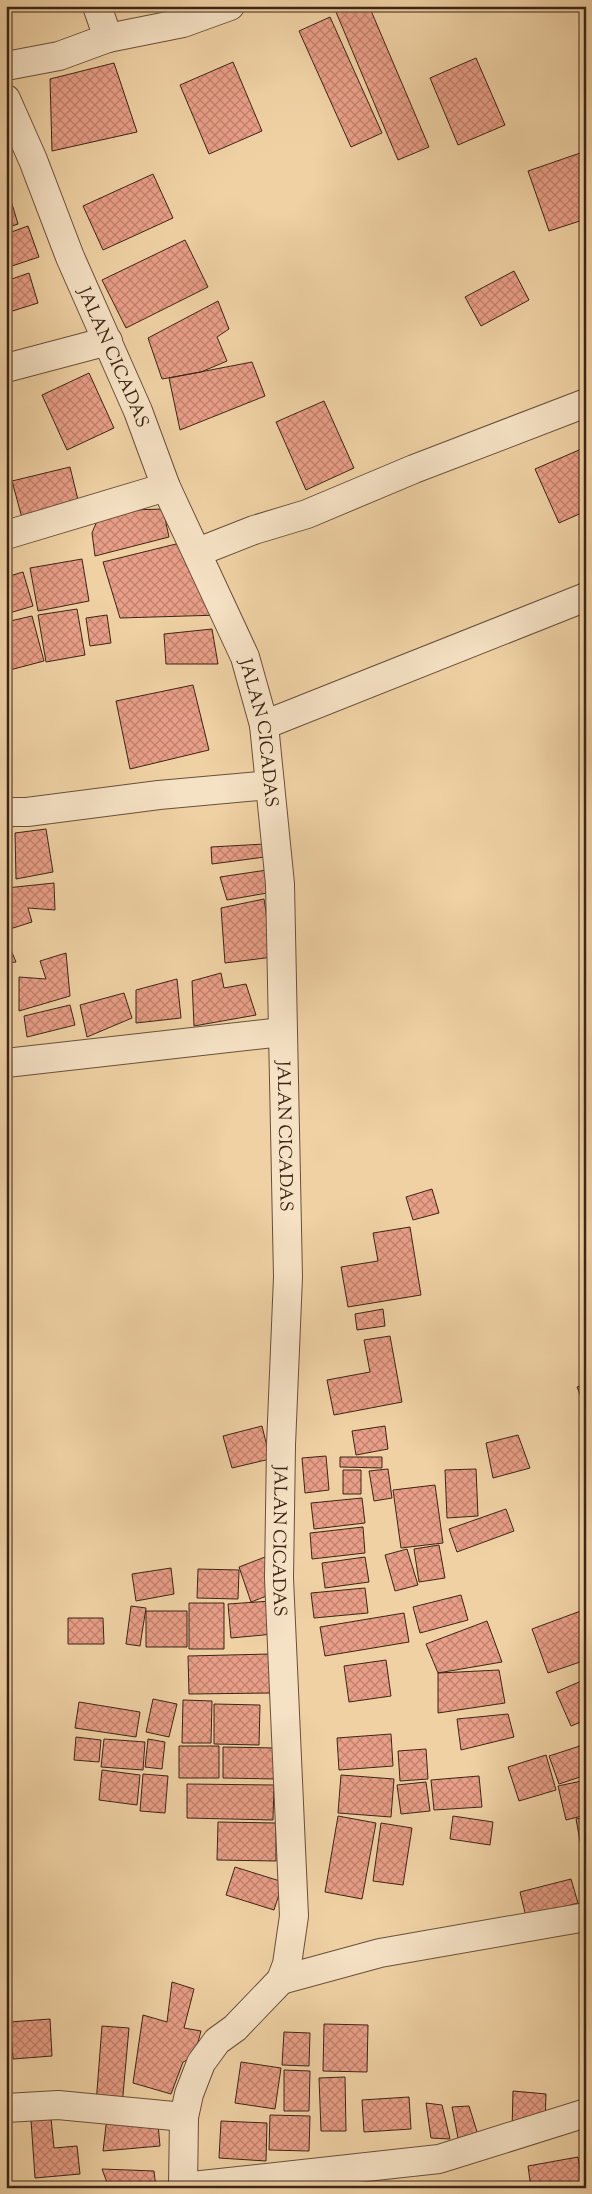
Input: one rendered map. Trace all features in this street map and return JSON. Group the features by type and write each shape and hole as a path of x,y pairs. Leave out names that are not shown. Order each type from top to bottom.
{"street":[{"path":"97,6 108,38"},
{"path":"6,66 59,56 108,38 183,23 230,6"},
{"name":"JALAN CICADAS","path":"6,99 33,160 70,257 138,411 166,487 198,552 245,657 264,725 280,884 288,1277 281,1445 279,1578 294,1916 287,1964 282,1980"},
{"path":"6,368 108,341"},
{"path":"198,552 245,533 307,514 414,469 586,403"},
{"path":"6,535 166,487"},
{"path":"264,725 586,597"},
{"path":"6,812 27,812 159,795 270,785"},
{"path":"6,1063 282,1032"},
{"path":"586,1917 380,1953 282,1980 235,2028 217,2041 201,2063 189,2094 184,2117 183,2187 439,2159 586,2113"},
{"path":"6,2108 58,2105 184,2117"}],"building":[{"path":"350,6 369,6 429,147 398,160 336,12"},
{"path":"330,17 382,133 351,147 299,31"},
{"path":"476,58 505,125 458,145 430,78"},
{"path":"233,62 262,131 209,154 180,85"},
{"path":"114,63 137,132 52,151 50,79"},
{"path":"586,151 586,219 549,231 528,171"},
{"path":"153,174 173,218 103,250 83,206"},
{"path":"6,184 18,224 6,228"},
{"path":"28,226 39,257 6,268 6,234"},
{"path":"185,240 208,287 126,328 102,280"},
{"path":"514,271 529,300 481,326 465,297"},
{"path":"29,273 38,303 6,313 6,281"},
{"path":"218,301 229,329 217,337 227,361 201,372 162,379 148,338"},
{"path":"252,362 265,396 180,430 169,378"},
{"path":"89,373 114,428 67,450 42,395"},
{"path":"324,401 354,468 306,490 276,422"},
{"path":"586,447 586,511 559,523 535,469"},
{"path":"70,467 79,504 22,518 12,481"},
{"path":"163,509 169,537 95,556 92,533 101,511"},
{"path":"180,543 220,615 120,618 103,562"},
{"path":"82,559 89,601 38,611 30,568"},
{"path":"23,572 33,606 6,614 6,577"},
{"path":"77,609 85,655 46,662 38,615"},
{"path":"107,615 111,643 90,646 86,618"},
{"path":"32,616 44,661 6,671 6,622"},
{"path":"212,629 218,664 166,664 164,634"},
{"path":"193,685 209,750 130,769 116,701"},
{"path":"46,829 53,872 16,879 15,833"},
{"path":"265,844 265,857 212,864 211,847"},
{"path":"267,870 273,892 227,900 220,877"},
{"path":"54,883 55,910 28,908 32,922 10,929 6,888"},
{"path":"264,899 273,957 225,963 221,908"},
{"path":"6,938 16,962 6,963"},
{"path":"66,953 70,996 19,1011 19,977 46,979 40,961"},
{"path":"221,973 224,988 246,984 256,1015 194,1026 192,981"},
{"path":"177,979 181,1018 136,1023 136,990"},
{"path":"124,993 132,1018 87,1037 80,1005"},
{"path":"70,1005 75,1025 27,1037 24,1016"},
{"path":"432,1189 439,1213 413,1220 406,1197"},
{"path":"410,1227 421,1295 348,1307 341,1267 378,1261 373,1233"},
{"path":"383,1309 385,1326 357,1330 355,1314"},
{"path":"390,1336 402,1402 334,1415 327,1380 370,1372 364,1340"},
{"path":"586,1384 586,1404 584,1404 577,1387"},
{"path":"262,1426 270,1459 232,1468 223,1436"},
{"path":"385,1426 388,1449 356,1455 352,1431"},
{"path":"518,1435 530,1468 493,1478 486,1443"},
{"path":"326,1456 329,1490 305,1493 302,1458"},
{"path":"340,1457 382,1457 382,1468 340,1467"},
{"path":"388,1469 392,1498 374,1501 369,1471"},
{"path":"476,1469 478,1516 447,1518 445,1470"},
{"path":"343,1470 361,1470 361,1494 343,1494"},
{"path":"435,1485 443,1543 401,1548 393,1490"},
{"path":"362,1498 365,1523 314,1529 311,1503"},
{"path":"506,1509 514,1531 457,1552 449,1529"},
{"path":"363,1527 365,1553 312,1559 310,1533"},
{"path":"439,1545 445,1578 419,1582 414,1549"},
{"path":"407,1549 418,1585 395,1591 385,1555"},
{"path":"265,1557 277,1592 251,1602 239,1567"},
{"path":"365,1557 369,1582 325,1588 322,1563"},
{"path":"171,1568 174,1594 136,1601 132,1574"},
{"path":"198,1569 239,1570 238,1599 197,1598"},
{"path":"365,1588 368,1613 314,1618 311,1593"},
{"path":"461,1595 468,1620 420,1633 413,1607"},
{"path":"271,1601 274,1634 231,1638 228,1604"},
{"path":"189,1603 224,1603 224,1649 189,1649"},
{"path":"131,1606 146,1608 140,1646 126,1644"},
{"path":"586,1609 586,1660 548,1673 532,1629"},
{"path":"146,1611 187,1611 187,1647 146,1647"},
{"path":"404,1613 409,1642 325,1656 320,1627"},
{"path":"68,1618 103,1618 104,1644 68,1644"},
{"path":"487,1621 502,1662 438,1673 426,1644"},
{"path":"271,1654 272,1693 189,1694 188,1656"},
{"path":"386,1660 391,1696 349,1702 344,1666"},
{"path":"499,1670 505,1703 438,1713 438,1673"},
{"path":"586,1679 586,1720 571,1726 556,1692"},
{"path":"153,1699 177,1704 169,1737 146,1732"},
{"path":"183,1700 212,1701 211,1743 182,1743"},
{"path":"79,1702 140,1712 136,1737 75,1728"},
{"path":"214,1704 260,1705 259,1745 214,1744"},
{"path":"508,1714 514,1737 461,1750 457,1719"},
{"path":"391,1734 393,1766 339,1770 337,1738"},
{"path":"76,1737 101,1740 99,1762 74,1760"},
{"path":"104,1739 145,1742 143,1770 101,1767"},
{"path":"148,1739 165,1742 162,1769 145,1767"},
{"path":"586,1744 586,1775 559,1784 549,1756"},
{"path":"179,1746 219,1746 219,1778 179,1778"},
{"path":"223,1747 275,1748 275,1779 223,1778"},
{"path":"426,1749 428,1779 400,1781 398,1751"},
{"path":"546,1755 556,1790 519,1801 508,1767"},
{"path":"102,1770 140,1775 137,1805 99,1800"},
{"path":"143,1774 168,1776 165,1813 140,1811"},
{"path":"341,1775 394,1779 391,1817 338,1813"},
{"path":"479,1776 482,1807 434,1810 431,1780"},
{"path":"586,1780 586,1815 566,1820 558,1786"},
{"path":"426,1782 430,1811 401,1814 397,1785"},
{"path":"187,1784 274,1785 273,1820 187,1818"},
{"path":"338,1816 376,1823 362,1899 325,1892"},
{"path":"453,1816 493,1822 490,1845 450,1839"},
{"path":"586,1817 586,1851 582,1852 576,1819"},
{"path":"218,1822 276,1823 276,1861 217,1860"},
{"path":"381,1823 412,1828 403,1885 373,1881"},
{"path":"235,1867 283,1882 274,1910 226,1895"},
{"path":"571,1879 578,1903 526,1917 520,1892"},
{"path":"172,1982 194,1989 184,2028 201,2031 194,2057 183,2062 171,2094 133,2083 143,2015 167,2022"},
{"path":"50,2019 52,2056 13,2059 10,2022"},
{"path":"324,2024 368,2025 367,2072 323,2071"},
{"path":"102,2026 129,2028 122,2106 96,2104"},
{"path":"284,2032 310,2033 309,2066 282,2065"},
{"path":"241,2062 281,2068 275,2109 235,2103"},
{"path":"6,2064 9,2064 11,2102 6,2103"},
{"path":"284,2070 310,2071 309,2111 284,2111"},
{"path":"345,2077 346,2131 321,2131 319,2078"},
{"path":"513,2091 546,2094 545,2125 512,2131"},
{"path":"409,2097 411,2129 364,2132 362,2100"},
{"path":"426,2103 442,2105 450,2139 431,2138"},
{"path":"469,2106 478,2135 458,2138 452,2107"},
{"path":"270,2115 310,2116 309,2151 269,2150"},
{"path":"107,2117 158,2124 160,2146 103,2151"},
{"path":"51,2118 54,2148 77,2146 80,2174 35,2178 31,2120"},
{"path":"221,2121 267,2123 266,2161 219,2158"},
{"path":"578,2157 583,2188 531,2188 528,2166"},
{"path":"102,2169 154,2171 156,2188 109,2188"}]}
